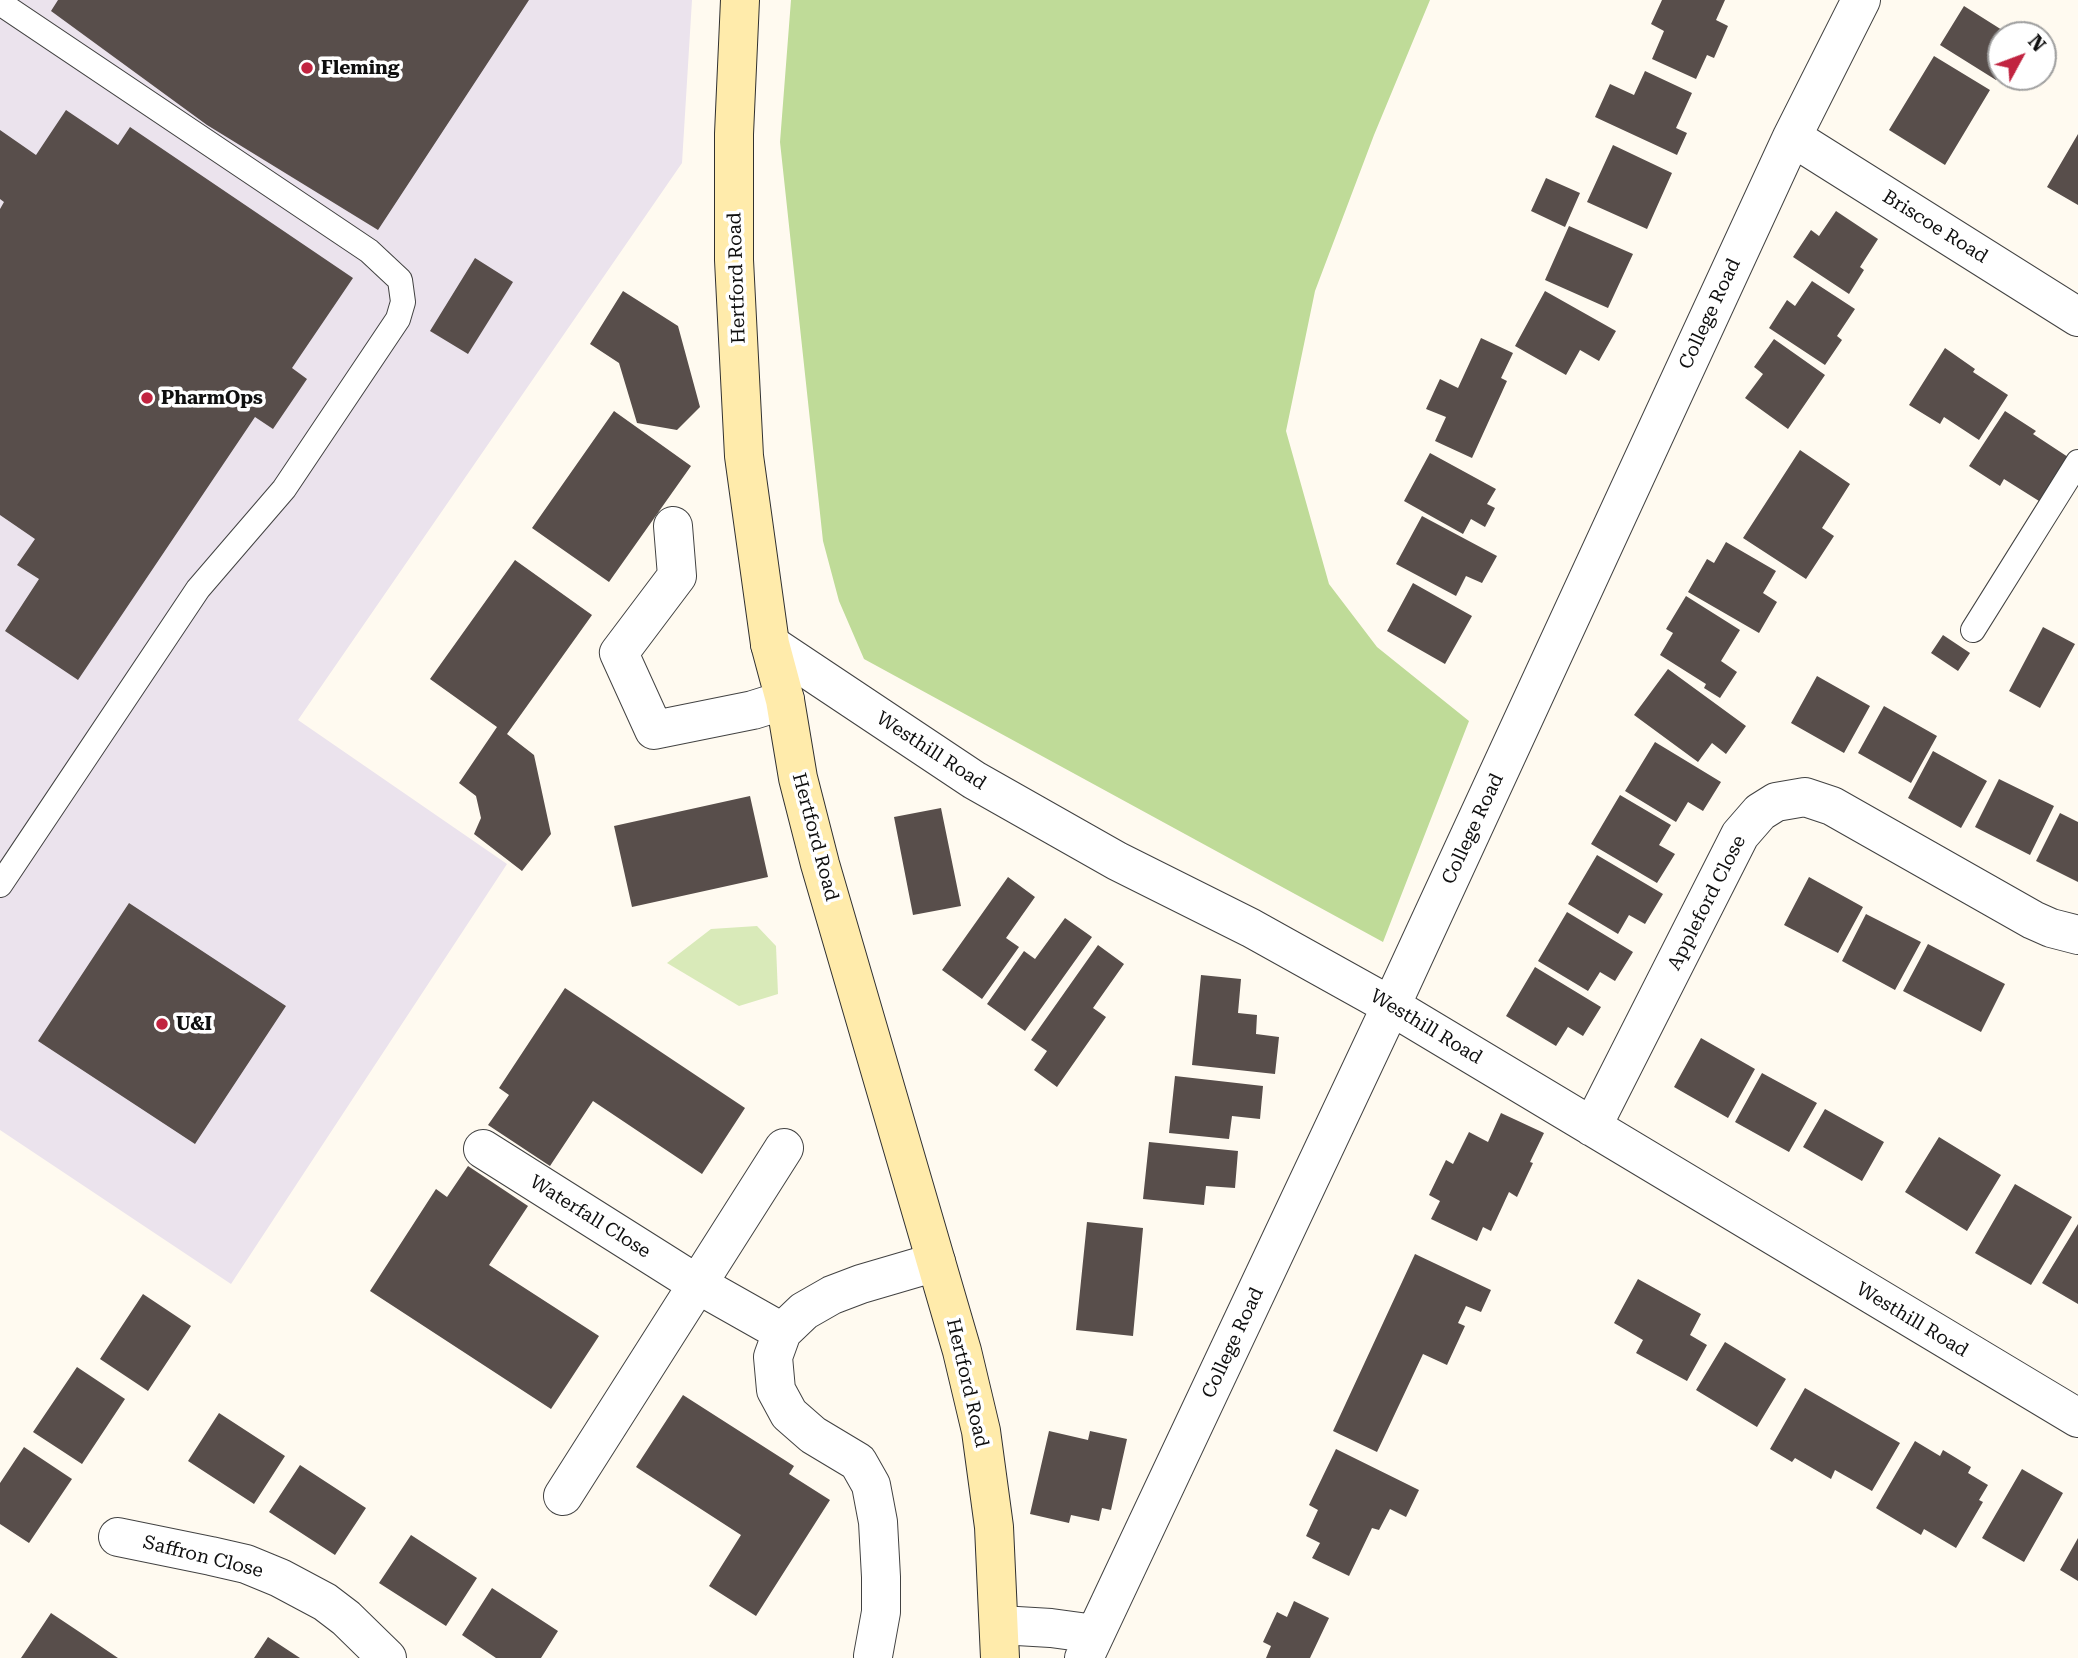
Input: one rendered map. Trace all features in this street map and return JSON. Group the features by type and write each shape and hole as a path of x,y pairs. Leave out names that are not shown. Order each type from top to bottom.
{"main road":[{"name":"Hertford Road","path":"740,0 734,134 734,260 744,456 770,644 785,700 798,778 820,864 962,1351 981,1431 995,1527 1000,1642"}],"street":[{"name":"College Road","path":"1090,1646 1391,1006 1792,136 1861,0"},
{"name":"Briscoe Road","path":"1792,136 2078,317"},
{"path":"673,526 677,576 619,653 654,730 785,700"},
{"name":"Westhill Road","path":"770,644 923,747 1056,828 1117,862 1251,928 1391,1006 2078,1418"},
{"name":"Appleford Close","path":"1592,1127 1740,835 1760,812 1776,802 1805,797 1825,803 2033,920 2078,935"},
{"path":"562,1496 784,1148"},
{"name":"Waterfall Close","path":"483,1149 697,1284 782,1332"},
{"path":"873,1656 881,1612 881,1577 878,1522 870,1485 858,1462 813,1435 789,1414 776,1390 773,1357 782,1332 804,1311 832,1295 936,1262"},
{"name":"Saffron Close","path":"118,1537 246,1564 280,1578 325,1602 346,1618 387,1658"},
{"path":"1000,1642 1051,1628 1090,1646"}],"lane":[{"path":"0,4 369,251 400,280 403,302 398,319 284,489 198,589 0,885"},
{"path":"1973,630 2078,462"}],"shaded area":[{"path":"0,0 692,0 682,163 298,720 507,864 231,1284 0,1130"}],"green space":[{"path":"791,0 1430,0 1374,135 1315,291 1286,431 1329,584 1377,647 1469,721 1383,942 864,659 839,601 823,541 780,142"},
{"path":"757,926 776,946 778,994 739,1006 667,963 711,929"}],"building":[{"name":"Fleming","path":"58,0 529,0 378,230 207,125 51,11"},
{"path":"1662,0 1725,0 1716,20 1728,26 1714,58 1707,55 1696,79 1652,59 1664,31 1651,24"},
{"path":"1964,6 1988,21 1987,74 1940,45"},
{"path":"1934,56 1989,91 1945,165 1889,130"},
{"path":"1645,71 1692,93 1676,128 1687,133 1677,155 1595,117 1610,84 1634,95"},
{"name":"PharmOps","path":"66,110 118,145 130,127 353,278 292,368 307,379 273,429 255,417 78,680 5,631 39,579 17,565 35,539 0,515 0,209 4,202 0,199 0,130 36,155"},
{"path":"2078,134 2078,205 2047,187"},
{"path":"1613,145 1672,173 1647,229 1587,202"},
{"path":"1546,178 1580,193 1565,227 1531,211"},
{"path":"1836,211 1878,239 1860,267 1864,270 1849,294 1793,257 1811,230 1819,236"},
{"path":"1569,226 1633,254 1608,308 1545,280"},
{"path":"475,258 513,282 468,354 430,331"},
{"path":"1812,281 1855,309 1837,336 1842,340 1825,365 1769,328 1787,300 1795,306"},
{"path":"623,291 678,326 700,407 677,430 637,423 619,363 590,344"},
{"path":"1545,291 1616,331 1599,361 1580,350 1566,375 1515,346"},
{"path":"1481,338 1513,353 1501,378 1507,381 1472,458 1435,441 1446,417 1426,409 1440,379 1458,388"},
{"path":"1774,339 1825,375 1788,429 1745,398 1763,374 1754,367"},
{"path":"1945,348 1975,369 1973,372 2008,395 1979,440 1944,417 1940,424 1909,405"},
{"path":"614,411 691,466 609,582 532,528"},
{"path":"2005,411 2036,431 2033,434 2068,457 2039,501 2004,479 2000,486 1969,466"},
{"path":"1800,450 1850,484 1822,528 1834,536 1806,579 1743,538"},
{"path":"1430,453 1496,489 1487,504 1495,508 1485,527 1471,519 1463,534 1404,501"},
{"path":"1422,516 1497,556 1482,583 1466,576 1456,596 1396,564"},
{"path":"1726,542 1776,571 1763,593 1777,602 1759,633 1688,592 1707,559 1714,563"},
{"path":"515,560 592,615 507,734 534,755 551,834 522,871 474,834 481,818 476,796 459,783 497,727 430,679"},
{"path":"1413,583 1472,616 1445,664 1387,631"},
{"path":"1686,596 1740,630 1721,661 1737,672 1720,698 1704,688 1706,684 1660,655 1673,633 1666,629"},
{"path":"2043,627 2075,644 2040,708 2009,691"},
{"path":"1943,635 1970,653 1958,671 1931,653"},
{"path":"1668,669 1746,726 1726,754 1712,743 1698,762 1634,715"},
{"path":"1817,676 1870,706 1844,753 1791,723"},
{"path":"1884,706 1937,736 1911,783 1858,753"},
{"path":"1655,742 1721,782 1703,811 1688,802 1676,822 1625,791"},
{"path":"1933,751 1987,781 1961,828 1908,798"},
{"path":"1999,779 2054,806 2030,855 1975,827"},
{"path":"1620,795 1671,825 1659,845 1675,854 1657,883 1591,844"},
{"path":"750,796 768,877 632,907 614,826"},
{"path":"941,808 961,906 913,915 894,817"},
{"path":"2060,813 2078,822 2078,882 2036,861"},
{"path":"1597,855 1663,894 1645,924 1629,915 1618,934 1568,904"},
{"path":"1008,877 1035,897 1006,938 1019,947 982,999 942,970"},
{"path":"1809,877 1863,907 1838,953 1784,925"},
{"name":"U&I","path":"129,903 286,1006 195,1144 38,1041"},
{"path":"1567,912 1633,952 1615,981 1600,972 1588,991 1538,961"},
{"path":"1866,914 1921,942 1895,990 1842,961"},
{"path":"1065,918 1092,937 1025,1031 987,1004 1024,951 1035,959"},
{"path":"1928,944 2005,984 1981,1032 1903,991"},
{"path":"1098,945 1124,964 1093,1008 1106,1017 1057,1087 1034,1070 1047,1051 1031,1040"},
{"path":"1535,967 1601,1007 1583,1036 1568,1027 1556,1046 1506,1016"},
{"path":"1201,975 1241,979 1238,1013 1257,1015 1256,1034 1279,1037 1275,1074 1192,1065"},
{"path":"565,988 745,1108 702,1174 593,1101 550,1166 488,1125 509,1095 499,1088"},
{"path":"1701,1038 1755,1069 1728,1118 1674,1087"},
{"path":"1762,1073 1817,1103 1789,1152 1735,1122"},
{"path":"1175,1076 1263,1086 1260,1119 1232,1116 1229,1139 1169,1133"},
{"path":"1825,1109 1884,1142 1862,1181 1803,1147"},
{"path":"1501,1113 1544,1133 1517,1197 1509,1192 1491,1231 1483,1227 1477,1241 1431,1219 1440,1201 1429,1195 1446,1160 1453,1164 1469,1132 1488,1142"},
{"path":"1939,1137 2001,1175 1967,1231 1905,1192"},
{"path":"1149,1142 1238,1151 1235,1188 1206,1186 1204,1205 1143,1199"},
{"path":"468,1166 528,1206 489,1265 599,1336 551,1409 370,1291 436,1189 447,1197"},
{"path":"2015,1184 2072,1217 2031,1285 1975,1253"},
{"path":"1087,1222 1143,1228 1133,1336 1076,1330"},
{"path":"2078,1224 2078,1304 2042,1283"},
{"path":"1415,1254 1491,1290 1481,1312 1466,1306 1458,1323 1465,1326 1447,1365 1423,1354 1377,1452 1333,1431"},
{"path":"1638,1279 1701,1314 1690,1335 1707,1345 1687,1381 1636,1353 1643,1340 1614,1323"},
{"path":"143,1294 191,1326 148,1391 100,1359"},
{"path":"1725,1342 1786,1379 1757,1427 1696,1390"},
{"path":"77,1367 125,1399 82,1464 33,1432"},
{"path":"1805,1388 1900,1443 1872,1491 1835,1470 1831,1479 1795,1458 1792,1462 1770,1449"},
{"path":"683,1395 794,1466 789,1474 830,1500 756,1616 709,1586 741,1535 636,1467"},
{"path":"219,1413 285,1456 254,1504 188,1461"},
{"path":"1049,1431 1088,1440 1090,1431 1127,1439 1111,1510 1102,1508 1099,1521 1071,1515 1069,1523 1030,1514"},
{"path":"1915,1441 1940,1456 1943,1450 1971,1467 1968,1473 1988,1485 1979,1500 1983,1502 1956,1548 1924,1529 1921,1535 1876,1508"},
{"path":"24,1447 72,1479 29,1543 0,1524 0,1483"},
{"path":"1336,1449 1419,1490 1406,1517 1390,1509 1379,1530 1372,1528 1349,1576 1312,1558 1320,1543 1306,1536 1318,1510 1309,1505"},
{"path":"300,1465 366,1508 335,1555 269,1512"},
{"path":"2022,1469 2063,1493 2024,1562 1982,1538"},
{"path":"411,1535 477,1578 446,1626 379,1583"},
{"path":"2078,1538 2078,1581 2060,1570"},
{"path":"492,1588 558,1631 541,1658 496,1658 462,1635"},
{"path":"1294,1601 1329,1618 1310,1658 1266,1658 1271,1646 1263,1642 1277,1612 1287,1617"},
{"path":"51,1613 84,1635 118,1658 21,1658"},
{"path":"268,1637 300,1658 254,1658"}],"place":[{"name":"Fleming","path":"307,68"},
{"name":"PharmOps","path":"147,398"},
{"name":"U&I","path":"162,1024"}]}
